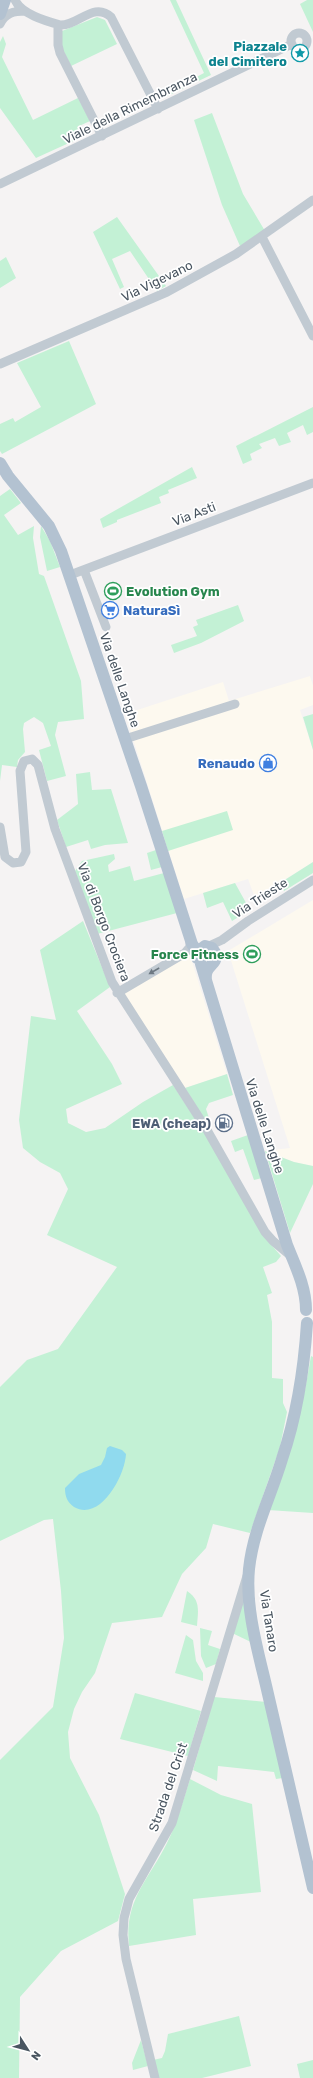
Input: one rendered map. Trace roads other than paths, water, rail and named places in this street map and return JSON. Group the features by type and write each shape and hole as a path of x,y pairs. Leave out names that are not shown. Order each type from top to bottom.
{"main road":[{"path":"0,14 5,0"},
{"name":"Via delle Langhe","path":"0,463 8,476 50,526 70,575 191,939 207,949 196,957 205,965 206,983 291,1256 300,1277 306,1300 310,1306 310,1326"},
{"path":"205,965 215,961 207,949"},
{"name":"Via delle Langhe","path":"300,1277 313,1295"},
{"name":"Via Tanaro","path":"310,1326 305,1361 289,1436 258,1527 249,1570 250,1596 258,1649 313,1888"},
{"name":"Via Tanaro","path":"305,1361 313,1343"}],"street":[{"path":"15,0 19,8 58,25 66,25 98,11 110,15 158,109"},
{"path":"0,24 10,13 25,11"},
{"path":"58,25 58,45 60,53 102,136"},
{"name":"Viale della Rimembranza","path":"0,184 292,44"},
{"name":"Via Vigevano","path":"0,364 156,298 230,258 313,200"},
{"path":"262,237 313,336"},
{"name":"Via Asti","path":"70,575 313,483"},
{"path":"84,570 106,627"},
{"name":"Via delle Langhe","path":"125,738 235,704"},
{"name":"Via di Borgo Crociera","path":"0,827 5,857 9,862 21,862 26,852 20,771 24,761 32,760 38,765 55,829 96,942 118,993 207,1130 266,1232 273,1241 291,1256"},
{"name":"Via Trieste","path":"207,949 313,880"},
{"path":"118,993 185,953 190,947 191,939"},
{"name":"Strada del Crist","path":"154,2078 127,1964 123,1936 124,1918 129,1899 172,1823 242,1586 249,1570"}],"water":[{"path":"110,1446 122,1450 126,1454 125,1463 116,1484 102,1503 93,1508 84,1510 74,1507 67,1499 65,1488 79,1474 101,1465 107,1448"}],"place":[{"name":"Piazzale del Cimitero","path":"300,53"},
{"name":"Evolution Gym","path":"113,591"},
{"name":"NaturaSì","path":"110,610"},
{"name":"Renaudo","path":"268,763"},
{"name":"Force Fitness","path":"252,954"},
{"name":"EWA (cheap)","path":"224,1123"}]}
